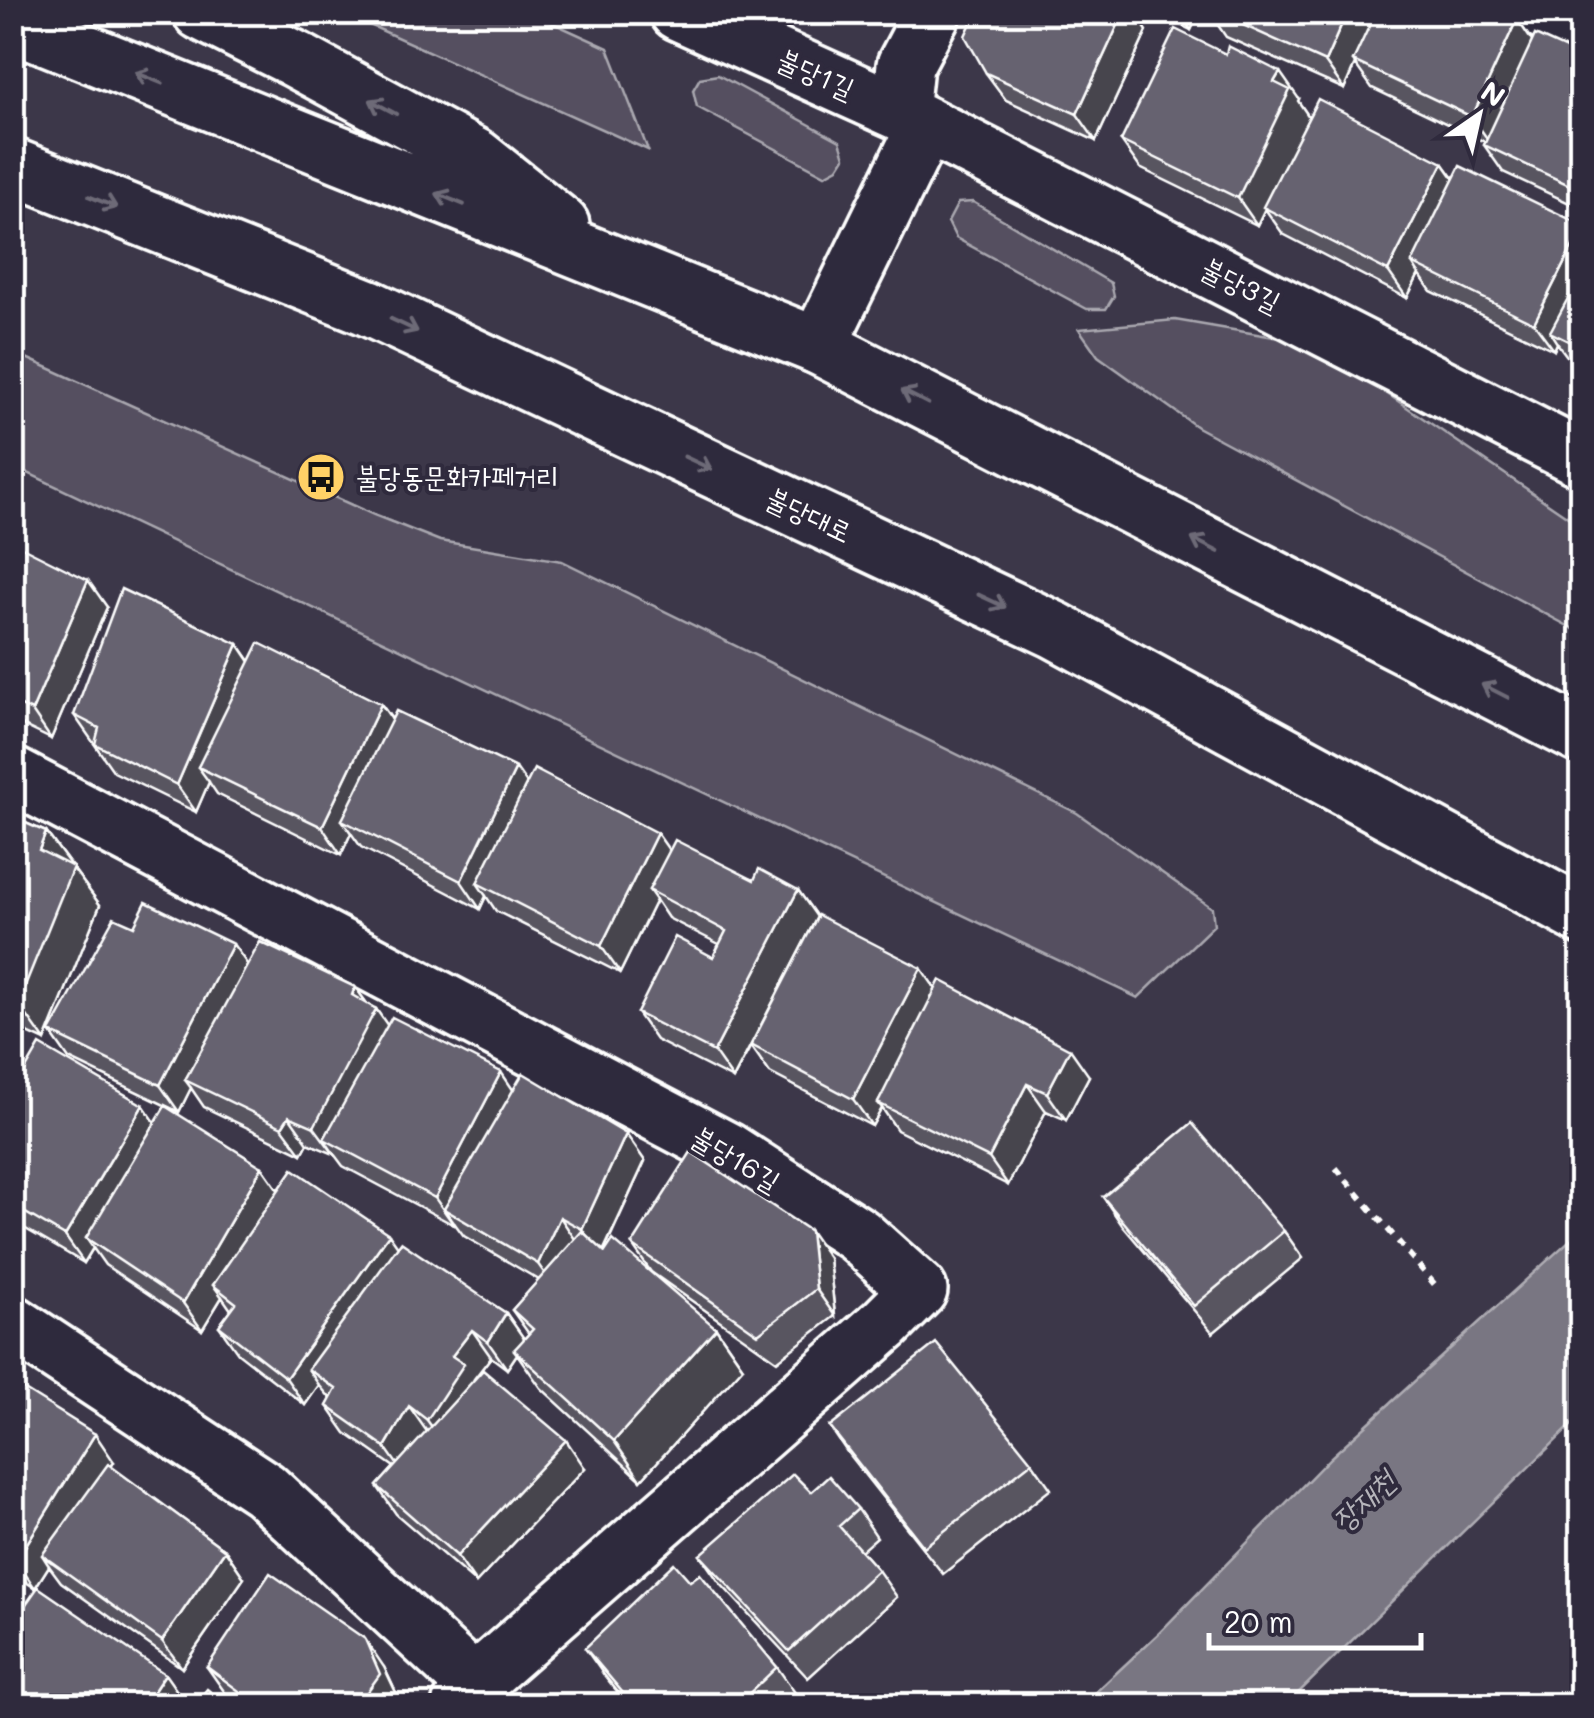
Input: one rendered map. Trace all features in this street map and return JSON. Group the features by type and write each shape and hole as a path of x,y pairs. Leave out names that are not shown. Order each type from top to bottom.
{"main road":[{"path":"201,12 476,157 606,262"},
{"name":"불당1길","path":"678,12 913,118"},
{"path":"818,346 913,118 905,65 934,12"},
{"path":"1544,12 1582,29"},
{"path":"12,23 818,346 1582,736"},
{"name":"불당3길","path":"913,118 1582,459"},
{"name":"불당대로","path":"12,166 367,307 1054,630 1582,916"},
{"name":"불당16길","path":"12,775 728,1152 858,1235 918,1290 885,1324 467,1694 264,1489 12,1323"}],"path":[{"path":"1336,1168 1436,1286"}],"shaded area":[{"path":"343,13 531,13 608,48 648,150"},
{"path":"718,75 840,141 845,157 838,168 825,175 697,107 693,90 700,78"},
{"path":"973,202 1111,283 1114,296 1106,309 1087,309 956,238 948,222 958,203"},
{"path":"1175,320 1280,338 1351,369 1581,526 1581,633 1197,427 1098,356 1079,329"},
{"path":"13,352 440,541 562,561 1077,813 1212,908 1214,925 1138,998 13,466"}],"water":[{"name":"장재천","path":"1581,1230 1581,1416 1286,1705 1082,1705 1158,1634 1330,1458"}],"building":[{"path":"976,12 1124,12 1077,114 986,73 965,36"},
{"path":"1214,12 1347,12 1325,62"},
{"path":"1363,12 1502,12 1517,19 1472,117 1353,61 1372,20 1362,16"},
{"path":"1175,29 1226,54 1228,46 1280,72 1274,82 1290,90 1238,198 1121,141"},
{"path":"1535,35 1582,56 1582,191 1484,145"},
{"path":"1318,99 1443,163 1388,271 1263,207"},
{"path":"1460,166 1582,225 1534,323 1412,263"},
{"path":"1582,272 1582,348 1550,332"},
{"path":"12,542 88,580 32,711 12,702"},
{"path":"121,589 238,644 177,785 95,744 99,728 74,715"},
{"path":"259,643 381,704 322,827 198,767"},
{"path":"396,711 516,768 461,881 342,820"},
{"path":"534,769 657,833 601,946 477,883"},
{"path":"12,817 46,832 39,850 73,867 18,1003 12,1000"},
{"path":"675,840 754,880 759,869 798,890 714,1052 637,1013 675,937 713,957 726,931 649,890"},
{"path":"146,902 233,944 160,1085 50,1032 114,917 134,926"},
{"path":"818,915 921,968 853,1099 751,1045"},
{"path":"260,942 355,987 352,995 376,1009 314,1127 289,1116 282,1127 185,1080"},
{"path":"940,980 1070,1049 1047,1093 1027,1084 989,1158 878,1103"},
{"path":"392,1017 501,1072 435,1198 324,1139"},
{"path":"40,1045 143,1105 65,1236 12,1205 12,1093"},
{"path":"523,1073 626,1134 582,1229 560,1217 538,1264 444,1209"},
{"path":"165,1106 262,1167 183,1303 86,1238"},
{"path":"1192,1123 1284,1231 1194,1306 1103,1197"},
{"path":"691,1152 810,1231 816,1289 758,1334 632,1245"},
{"path":"293,1169 389,1234 286,1378 219,1326 236,1303 213,1285"},
{"path":"582,1231 605,1252 613,1240 716,1328 614,1441 514,1350 533,1329 512,1310"},
{"path":"401,1242 506,1313 488,1342 472,1330 452,1356 464,1364 427,1420 409,1406 385,1447 327,1406 336,1389 308,1369"},
{"path":"936,1343 1032,1462 924,1547 830,1427"},
{"path":"483,1370 566,1440 457,1556 377,1486"},
{"path":"12,1382 95,1434 16,1561 12,1558"},
{"path":"108,1464 225,1550 162,1641 42,1555"},
{"path":"793,1474 811,1492 829,1476 858,1509 839,1526 878,1570 789,1651 700,1555"},
{"path":"674,1563 690,1581 700,1574 777,1667 736,1706 634,1706 585,1648"},
{"path":"270,1573 365,1639 380,1674 357,1706 259,1706 207,1667"},
{"path":"38,1587 165,1674 144,1706 12,1706 12,1624"},
{"path":"207,1689 228,1706 193,1706"}],"place":[{"name":"불당동문화카페거리","path":"321,477"}]}
